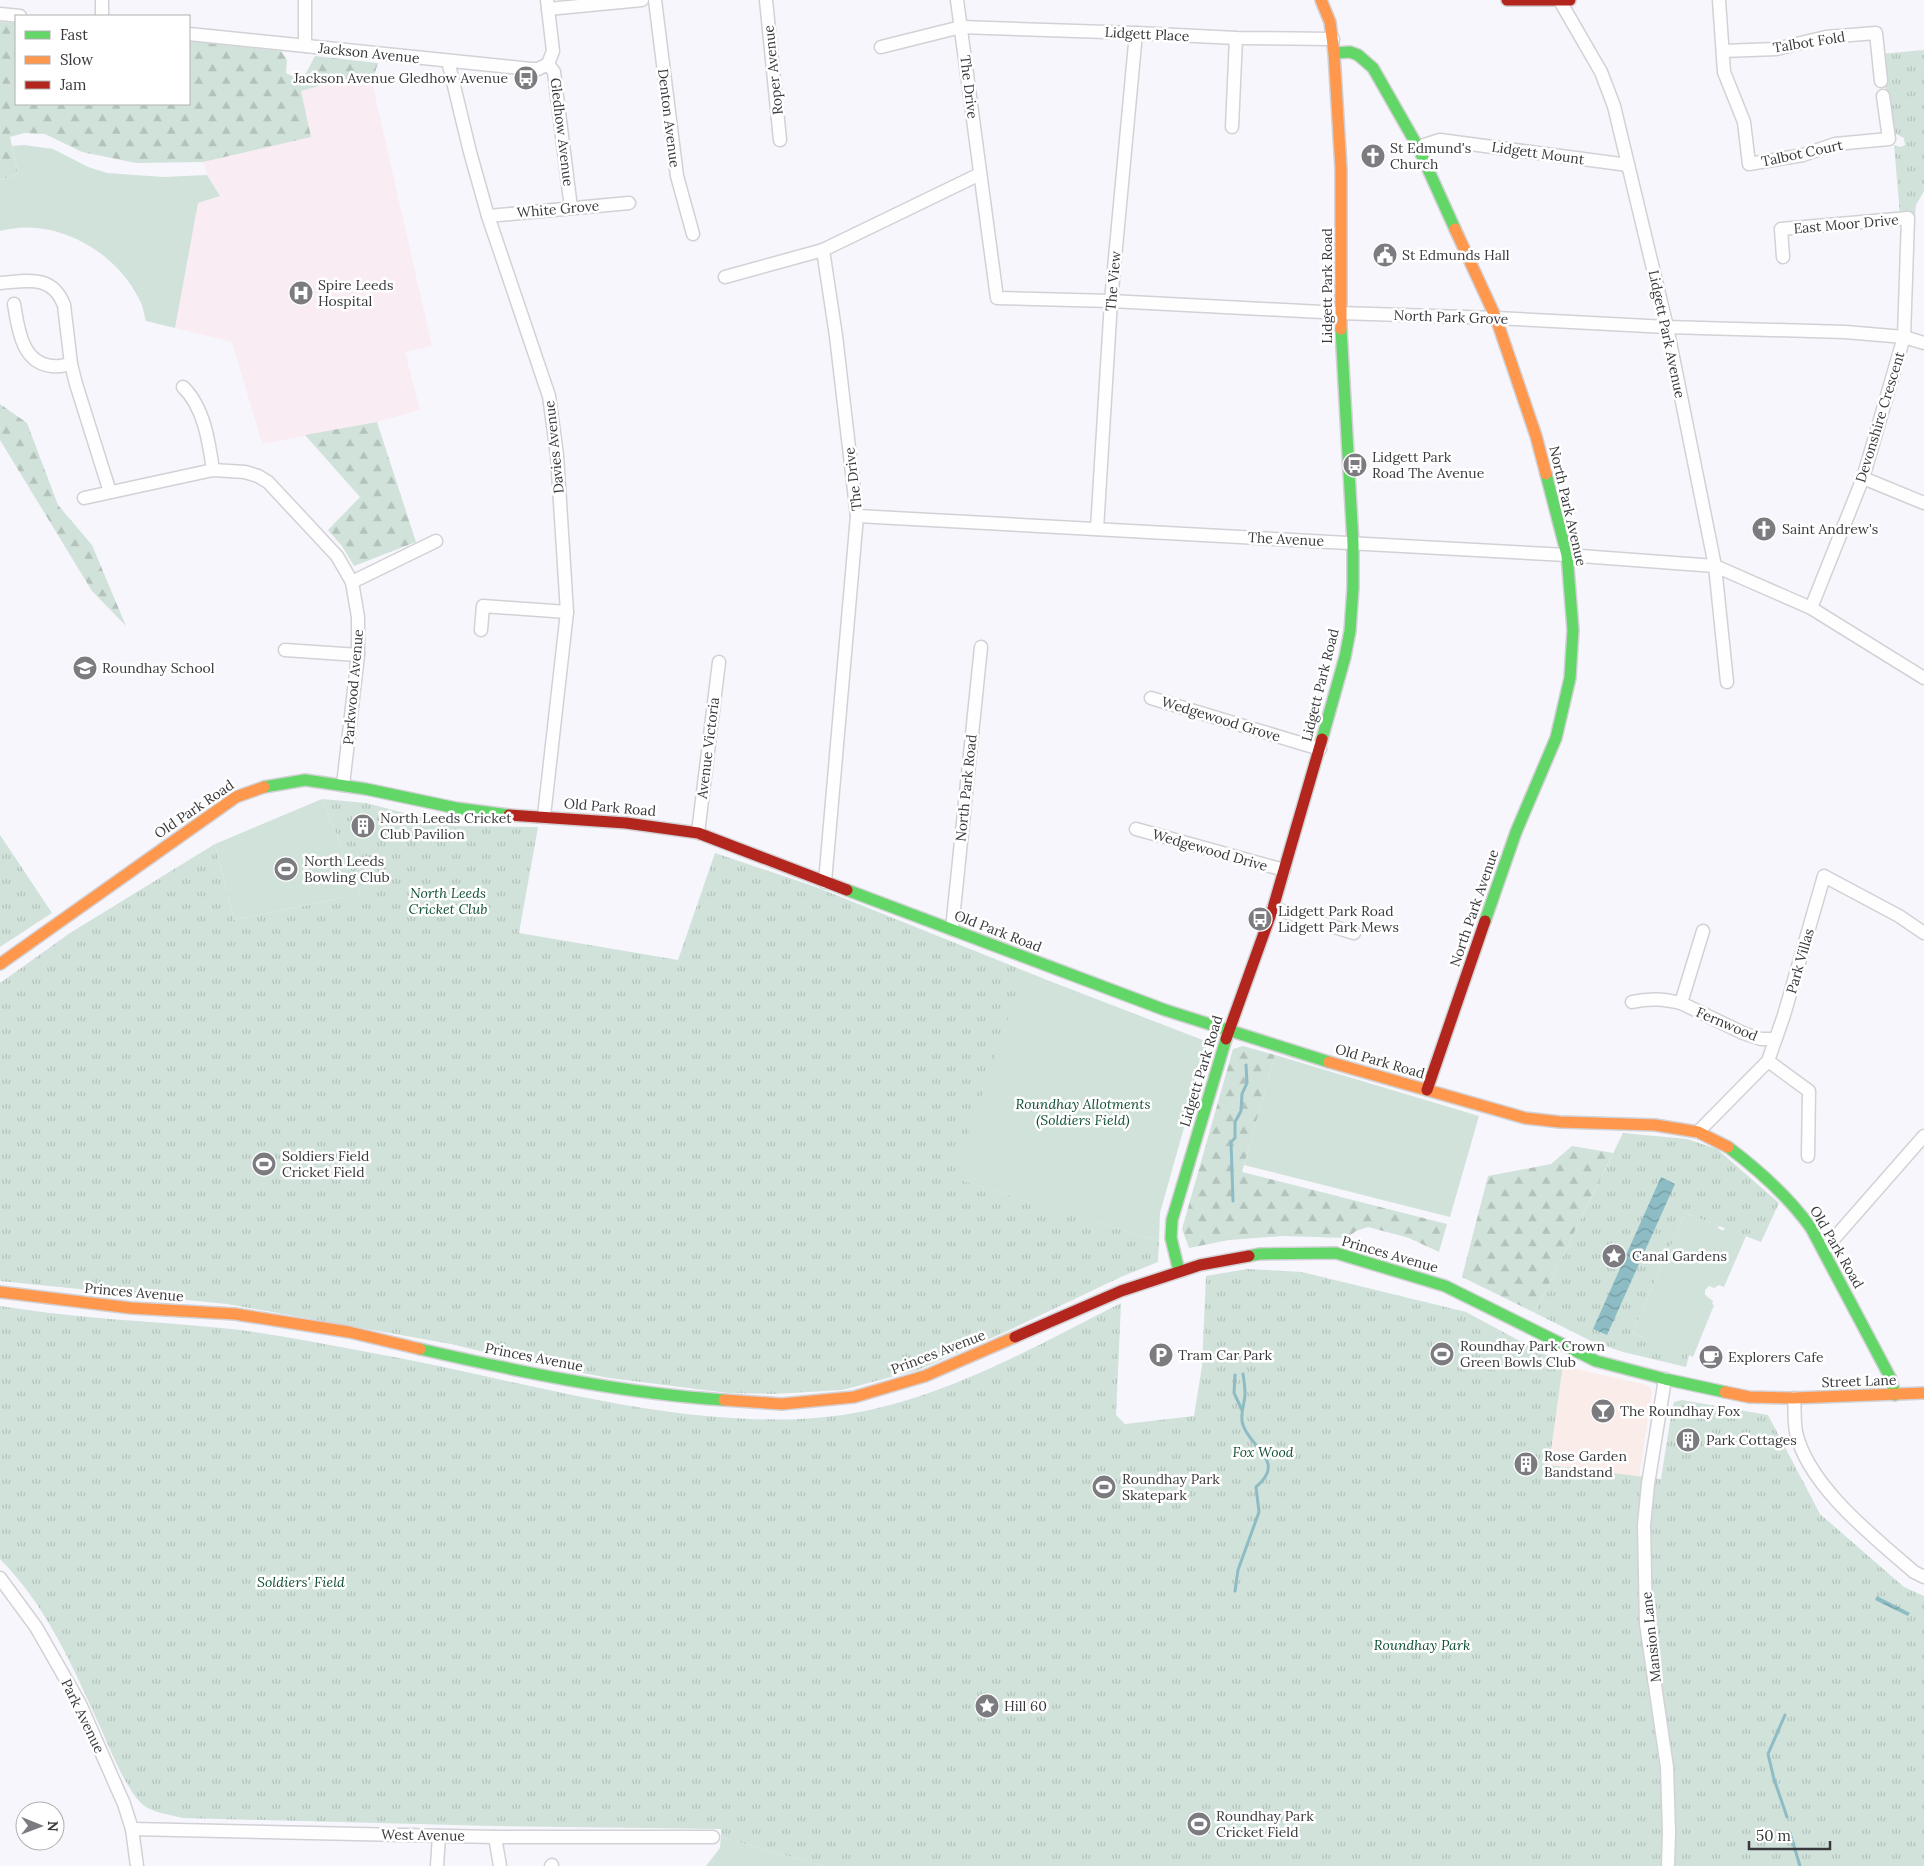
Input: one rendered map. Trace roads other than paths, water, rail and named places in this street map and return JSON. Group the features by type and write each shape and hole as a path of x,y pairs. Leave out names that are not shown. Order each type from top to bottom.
{"street":[{"path":"102,0 102,15"},
{"path":"305,0 305,46"},
{"path":"548,4 642,0"},
{"name":"Denton Avenue","path":"655,0 677,176 693,234"},
{"name":"Roper Avenue","path":"766,0 780,140"},
{"name":"The Drive","path":"957,0 997,298"},
{"path":"1321,0 1330,22 1334,53"},
{"path":"1507,0 1565,0"},
{"name":"Lidgett Park Avenue","path":"1565,0 1601,72 1614,106 1667,327 1715,566 1727,682"},
{"name":"Talbot Court","path":"1719,0 1724,72 1744,122 1750,164 1803,155 1835,144 1889,139 1883,96"},
{"name":"Gledhow Avenue","path":"548,4 553,51 548,64 554,72 571,208"},
{"path":"0,14 15,16"},
{"name":"Lidgett Place","path":"881,47 962,27 1236,38 1333,39"},
{"name":"The View","path":"1098,529 1111,301 1136,33"},
{"name":"Talbot Fold","path":"1723,51 1776,49 1826,37 1876,33 1881,81"},
{"name":"Jackson Avenue","path":"190,34 531,70 548,64"},
{"path":"1232,127 1236,38"},
{"name":"North Park Avenue","path":"1334,53 1350,52 1358,55 1373,68 1418,147 1496,318 1536,436 1567,555 1573,630 1570,678 1556,738 1516,832 1427,1090"},
{"name":"Lidgett Park Road","path":"1179,1271 1171,1238 1172,1220 1228,1031 1273,908 1346,657 1350,631 1353,588 1353,543 1340,313 1341,169 1334,53"},
{"name":"Davies Avenue","path":"448,61 488,216 549,396 557,455 567,612 544,816"},
{"name":"Lidgett Mount","path":"1418,147 1440,140 1628,165"},
{"path":"725,278 823,250 980,174"},
{"name":"White Grove","path":"488,216 629,203"},
{"name":"East Moor Drive","path":"1782,257 1781,229 1908,218"},
{"name":"Devonshire Crescent","path":"1811,608 1863,478 1904,337 1908,218"},
{"name":"The Drive","path":"823,250 836,336 857,516 824,882"},
{"path":"0,282 36,281 46,283 54,288 60,296 64,305 71,364 76,384 110,492"},
{"name":"North Park Grove","path":"997,298 1111,301 1667,327 1845,332 1904,337 1924,343"},
{"path":"14,304 22,344 30,354 40,362 52,366 71,364"},
{"path":"183,387 191,394 197,404 210,448 213,470"},
{"name":"Parkwood Avenue","path":"84,498 213,470 245,472 258,476 268,482 337,556 352,582 358,617 358,655 343,786"},
{"path":"1863,478 1924,503"},
{"name":"The Avenue","path":"857,516 1567,555 1715,566 1811,608 1924,678"},
{"path":"352,582 436,541"},
{"path":"481,630 483,606 567,612"},
{"name":"North Park Road","path":"952,929 981,647"},
{"path":"285,650 358,655"},
{"name":"Avenue Victoria","path":"698,833 719,662"},
{"name":"Wedgewood Grove","path":"1151,698 1320,749"},
{"name":"Old Park Road","path":"0,964 64,921 236,797 249,790 305,780 366,789 456,808 497,814 626,823 698,833 1164,1010 1312,1057 1525,1118 1560,1122 1632,1123 1698,1132 1726,1145 1762,1173 1796,1207 1811,1228 1891,1379 1895,1395"},
{"name":"Wedgewood Drive","path":"1136,828 1284,870"},
{"name":"Park Villas","path":"1698,1132 1768,1061 1784,1015 1824,876 1899,916 1924,933"},
{"path":"1273,908 1354,933"},
{"name":"Fernwood","path":"1681,1003 1703,931"},
{"name":"Fernwood","path":"1632,1002 1647,999 1665,999 1681,1003 1744,1033 1761,1039 1775,1039"},
{"path":"1768,1061 1810,1091 1808,1156"},
{"path":"1824,1250 1922,1141"},
{"name":"Princes Avenue","path":"0,1292 131,1308 235,1314 349,1332 438,1353 608,1387 684,1397 782,1404 854,1397 925,1376 1121,1291 1179,1271 1259,1254 1336,1253 1345,1254 1445,1286 1509,1316 1596,1361 1665,1379 1750,1397 1794,1398"},
{"name":"Mansion Lane","path":"1665,1379 1648,1484 1644,1525 1646,1624 1666,1767 1669,1832 1668,1866"},
{"name":"Street Lane","path":"1794,1398 1924,1393"},
{"path":"1794,1398 1796,1432 1805,1456 1826,1487 1855,1520 1914,1572 1924,1577"},
{"name":"Park Avenue","path":"0,1578 36,1626 80,1704 124,1804 132,1830 137,1866"},
{"name":"West Avenue","path":"132,1830 495,1837 713,1837"},
{"path":"437,1866 439,1836"},
{"path":"495,1837 500,1866"}],"water":[{"path":"1661,1177 1675,1184 1607,1335 1593,1329"},
{"path":"1877,1596 1910,1613 1908,1616 1875,1600"}],"waterway":[{"path":"1233,1201 1231,1142 1235,1138 1235,1122 1241,1111 1242,1094 1247,1083 1246,1065"},
{"path":"1235,1591 1238,1570 1259,1512 1256,1487 1265,1478 1268,1470 1268,1462 1243,1425 1242,1413 1245,1394 1243,1374"},
{"path":"1235,1375 1234,1393 1242,1410"},
{"path":"1785,1715 1768,1754 1787,1817"},
{"path":"1790,1833 1800,1866"}],"place":[{"name":"Jackson Avenue Gledhow Avenue","path":"526,78"},
{"name":"St Edmund's Church","path":"1373,156"},
{"name":"St Edmunds Hall","path":"1385,255"},
{"name":"Spire Leeds Hospital","path":"301,293"},
{"name":"Lidgett Park Road The Avenue","path":"1355,465"},
{"name":"Saint Andrew's","path":"1764,529"},
{"name":"Roundhay School","path":"85,668"},
{"name":"North Leeds Cricket Club Pavilion","path":"363,826"},
{"name":"North Leeds Bowling Club","path":"286,869"},
{"name":"Lidgett Park Road Lidgett Park Mews","path":"1260,919"},
{"name":"Soldiers Field Cricket Field","path":"264,1164"},
{"name":"Canal Gardens","path":"1614,1256"},
{"name":"Roundhay Park Crown Green Bowls Club","path":"1442,1354"},
{"name":"Tram Car Park","path":"1161,1355"},
{"name":"Explorers Cafe","path":"1711,1357"},
{"name":"The Roundhay Fox","path":"1603,1411"},
{"name":"Park Cottages","path":"1688,1440"},
{"name":"Rose Garden Bandstand","path":"1526,1464"},
{"name":"Roundhay Park Skatepark","path":"1104,1487"},
{"name":"Hill 60","path":"987,1706"},
{"name":"Roundhay Park Cricket Field","path":"1199,1824"}],"park label":[{"name":"North Leeds Cricket Club","path":"448,902"},
{"name":"Roundhay Allotments (Soldiers Field)","path":"1083,1112"},
{"name":"Fox Wood","path":"1263,1452"},
{"name":"Soldiers' Field","path":"301,1582"},
{"name":"Roundhay Park","path":"1422,1645"}]}
